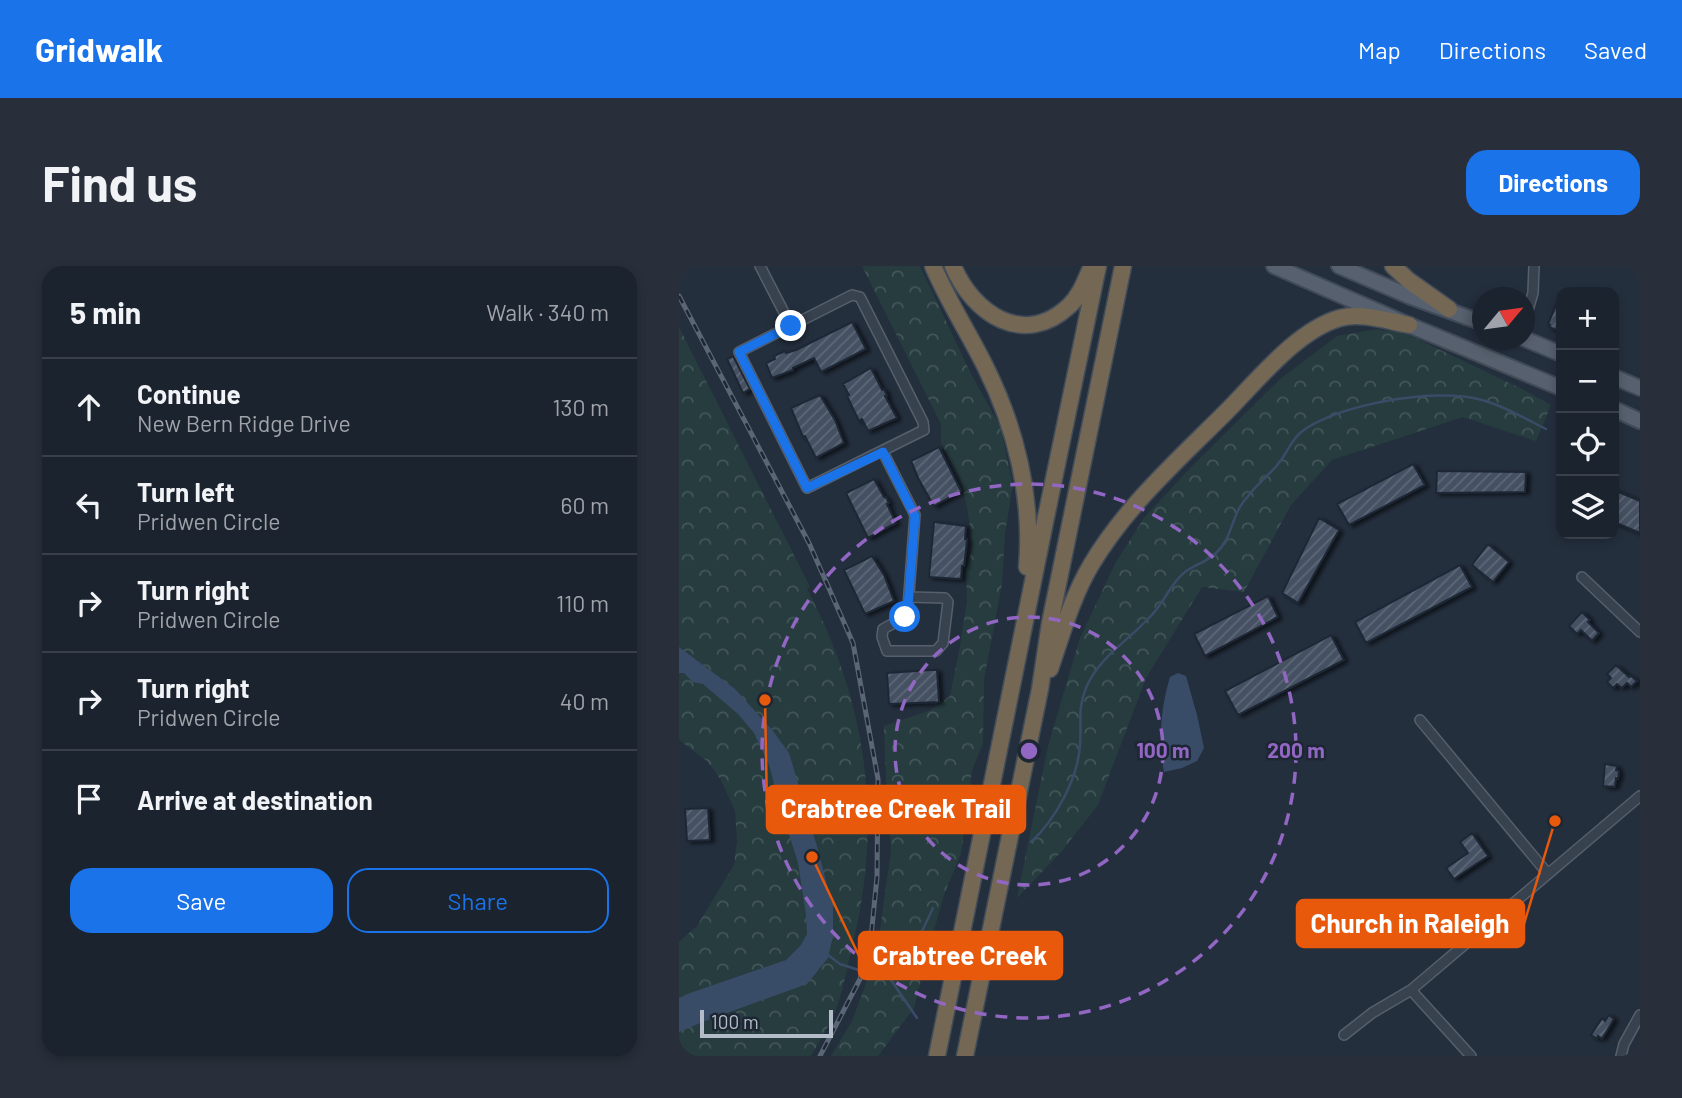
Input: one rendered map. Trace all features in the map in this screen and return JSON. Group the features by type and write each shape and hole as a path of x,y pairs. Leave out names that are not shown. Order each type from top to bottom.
{"highway":[{"path":"933,266 991,379 1005,411 1019,458 1029,529 1016,667"},
{"path":"953,266 965,288 982,309 1007,323 1023,325 1045,322 1070,306 1092,266"},
{"path":"937,1056 1098,266"},
{"path":"965,1056 1123,266"},
{"path":"1393,266 1449,309"},
{"path":"1033,721 1080,585 1091,564 1124,519 1153,486 1285,353 1312,331 1324,324 1351,316 1409,325"}],"main road":[{"path":"1274,266 1556,386"},
{"path":"1339,266 1472,319"},
{"path":"1535,344 1556,353"},
{"path":"1619,379 1640,388"},
{"path":"1619,411 1640,421"}],"street":[{"path":"760,266 791,326"},
{"path":"1533,287 1534,266"},
{"path":"852,295 860,298 923,422 924,430 883,452 807,488 739,352 852,295"},
{"path":"883,452 915,516 905,617 883,629 882,637 887,651 936,652 943,643 948,602 945,598 909,597"},
{"path":"1582,577 1640,632"},
{"path":"1420,720 1548,874"},
{"path":"1344,1035 1372,1013 1411,990 1640,796"},
{"path":"1411,990 1471,1056"},
{"path":"1621,1056 1624,1044 1640,1015"}],"green space":[{"path":"862,266 920,266 971,374 1000,426 1013,485 1005,533 1002,584 984,680 983,743 972,770 961,854 945,892 914,1008 878,1056 831,1056 852,1021 878,945 891,850 884,726 931,710 950,696 967,601 966,570 973,546 960,478 941,443 941,424"},
{"path":"679,327 810,587 807,589 826,629 845,680 863,755 868,832 860,909 838,1004 811,1056 679,1056 679,942 697,926 734,865 737,841 735,811 721,780 707,761 679,740"},
{"path":"1377,329 1407,334 1551,405 1536,441 1463,417 1332,460 1291,505 1244,592 1202,587 1146,678 1098,805 1061,852 1017,898 1048,746 1080,638 1116,562 1144,518 1279,380 1337,336"}],"water":[{"path":"679,647 735,689 789,753 833,908 833,936 828,958 807,984 679,1032 679,998 786,960 801,945 807,934 798,863 769,765 754,733 738,714 703,684 693,682 684,673 679,673"},
{"path":"1178,673 1186,676 1204,748 1197,761 1164,772 1161,736 1164,700 1170,677"}],"building":[{"path":"1556,305 1556,330 1548,324"},
{"path":"852,322 866,349 821,372 814,358 772,378 766,363 775,359 774,356 796,350"},
{"path":"733,356 750,389 743,393 727,359"},
{"path":"871,368 897,418 868,431 862,419 859,421 843,384"},
{"path":"820,395 835,420 844,443 816,458 805,436 803,437 791,408"},
{"path":"939,447 961,491 934,506 911,461"},
{"path":"1413,464 1425,485 1349,525 1337,504"},
{"path":"1437,471 1526,472 1525,492 1436,493"},
{"path":"874,479 889,503 887,504 896,523 868,538 846,493"},
{"path":"1619,492 1640,501 1640,533 1619,524"},
{"path":"1319,518 1339,530 1298,603 1282,593"},
{"path":"934,522 966,526 966,550 961,579 929,577"},
{"path":"1488,544 1509,562 1493,582 1472,565"},
{"path":"872,556 884,575 894,601 865,614 844,570"},
{"path":"1460,565 1472,587 1366,643 1355,622"},
{"path":"1268,596 1278,617 1205,656 1194,634"},
{"path":"1582,612 1599,633 1592,641 1581,630 1577,634 1569,626"},
{"path":"1331,635 1344,660 1238,715 1225,691"},
{"path":"1616,665 1637,681 1631,687 1627,683 1622,688 1617,684 1613,688 1607,682 1611,678 1607,674"},
{"path":"937,670 939,702 889,704 887,673"},
{"path":"1605,764 1617,766 1616,770 1619,771 1615,787 1603,786"},
{"path":"708,808 710,840 687,841 685,809"},
{"path":"1472,833 1488,856 1454,879 1446,868 1468,853 1460,842"},
{"path":"1609,1015 1614,1019 1602,1039 1591,1035 1602,1018 1605,1021"}],"waterway":[{"path":"1031,842 1057,811 1070,785 1078,758 1082,703 1092,676 1147,620 1180,576 1209,559 1221,548 1241,505 1279,463 1300,433 1316,423 1360,407 1412,397 1437,396 1478,399 1513,412 1546,429"},
{"path":"828,955 840,964 865,972 880,964 902,966 933,908"},
{"path":"880,964 917,1018"}],"railway":[{"path":"679,296 809,543 853,643 878,779 877,877 870,947 860,979 820,1056"}],"place":[{"name":"Crabtree Creek Trail","path":"765,700"},
{"name":"Church in Raleigh","path":"1555,821"},
{"name":"Crabtree Creek","path":"812,857"}],"route":[{"path":"791,326 739,352 807,488 883,452 915,516 905,617"}]}
